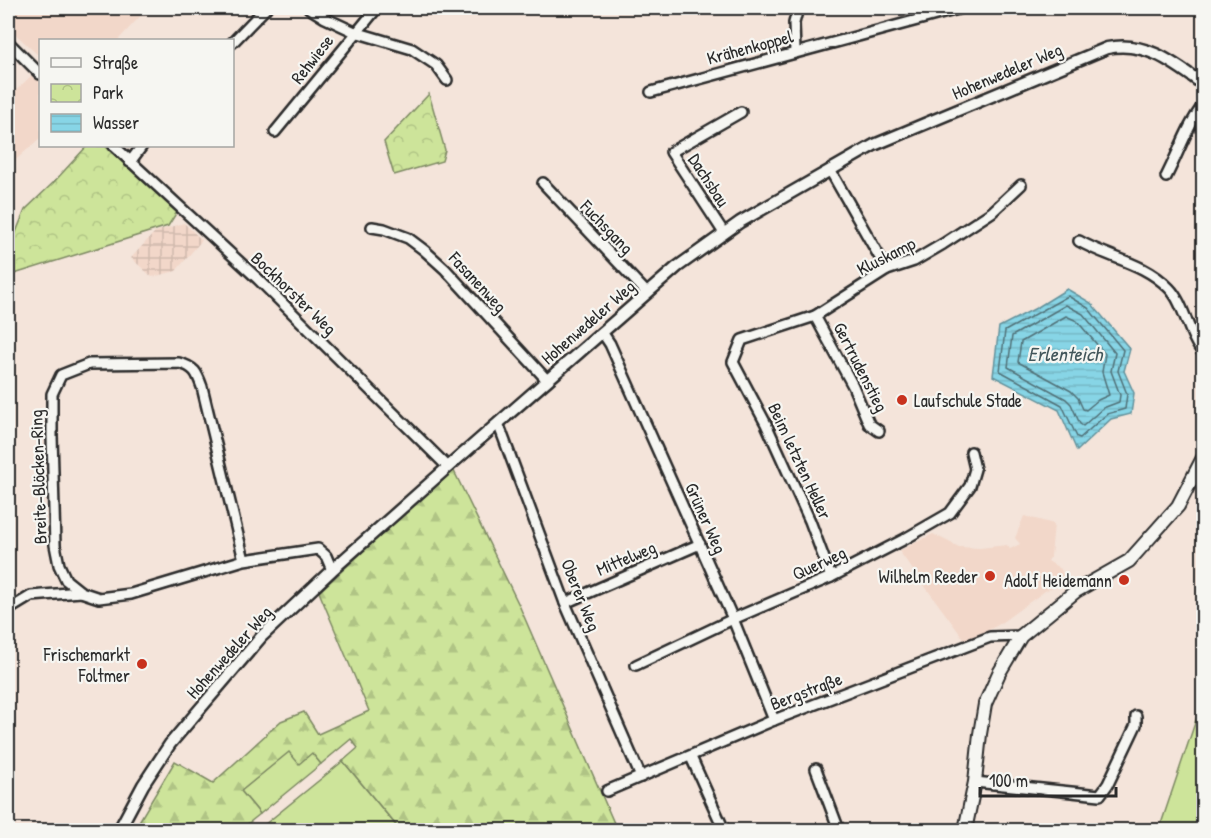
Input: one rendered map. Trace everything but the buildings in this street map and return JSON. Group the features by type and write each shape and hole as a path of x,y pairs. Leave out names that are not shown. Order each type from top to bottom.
{"main road":[{"path":"964,831 975,782 985,704 999,673 1021,636 1076,591 1129,561 1178,506 1203,456"}],"street":[{"path":"234,41 266,8"},
{"path":"309,8 354,32 412,49 436,65 447,80"},
{"name":"Rehwiese","path":"276,132 354,32 376,8"},
{"path":"795,52 794,23 798,8"},
{"name":"Krähenkoppel","path":"651,92 962,8"},
{"path":"8,42 39,73"},
{"name":"Hohenwedeler Weg","path":"119,831 143,785 170,744 249,651 332,570 498,423 677,267 724,233 885,140 1107,48 1123,46 1144,49 1161,56 1202,80"},
{"path":"1166,177 1193,118 1203,104"},
{"name":"Dachsbau","path":"724,233 671,152 741,112"},
{"name":"Bockhorster Weg","path":"115,147 258,279 448,467"},
{"path":"130,162 141,147"},
{"path":"830,170 887,270"},
{"name":"Fuchsgang","path":"543,183 647,293"},
{"name":"Kluskamp","path":"733,362 742,340 815,316 887,270 914,261 992,212 1021,185"},
{"name":"Fasanenweg","path":"372,227 401,235 424,250 445,269 547,380"},
{"path":"1078,240 1092,248 1125,259 1145,270 1169,288 1203,354"},
{"name":"Gertrudenstieg","path":"815,316 853,386 869,424 879,431"},
{"name":"Grüner Weg","path":"602,332 610,344 700,544 774,720"},
{"name":"Beim letzten Heller","path":"733,362 766,424 810,521 831,577"},
{"name":"Breite-Blöcken-Ring","path":"81,592 66,580 59,566 55,545 52,394 61,375 89,364 180,363 190,366 194,371 202,387 244,560"},
{"name":"Oberer Weg","path":"498,423 565,603 641,777"},
{"name":"Querweg","path":"636,665 733,619 831,577 950,513 970,486 975,469 971,452"},
{"name":"Mittelweg","path":"565,603 700,544"},
{"path":"8,610 31,596 81,592 99,598 131,594 244,560 318,549 326,556 332,570"},
{"name":"Bergstraße","path":"607,791 774,720 990,637 1021,636"},
{"path":"975,782 1100,795 1108,784 1136,725 1136,716"},
{"path":"691,757 724,831"},
{"path":"816,769 840,831"}],"shaded area":[{"path":"8,8 148,8 119,39 39,39 39,56 8,27"},
{"path":"32,75 39,81 39,139 8,167 8,98"},
{"path":"184,223 202,240 176,271 152,277 131,258 155,232"},
{"name":"Wilhelm Reeder","path":"1024,516 1054,524 1051,556 1048,561 1061,569 1065,582 1045,591 998,625 966,642 899,551 933,534 959,547 980,548 1007,545 1010,549 1020,544 1015,538"}],"green space":[{"path":"429,94 445,150 442,161 394,175 384,142"},
{"path":"86,147 106,147 177,212 168,226 8,276 8,252 25,210"},
{"path":"453,469 519,605 617,830 400,830 343,761 358,748 351,739 321,764 312,753 299,764 289,752 241,791 260,814 240,830 134,830 175,761 213,783 281,721 304,712 318,734 369,711 319,592"},
{"path":"1203,699 1203,830 1159,830"},
{"path":"289,751 312,753 321,764 260,814 241,791"},
{"path":"343,761 399,829 258,830"}],"water":[{"name":"Erlenteich","path":"1067,289 1091,303 1130,349 1124,371 1134,393 1131,414 1111,419 1077,451 1059,410 993,376 999,327"}],"place":[{"name":"Laufschule Stade","path":"902,400"},
{"name":"Wilhelm Reeder","path":"990,576"},
{"name":"Adolf Heidemann","path":"1124,580"},
{"name":"Frischemarkt Foltmer","path":"142,664"}]}
